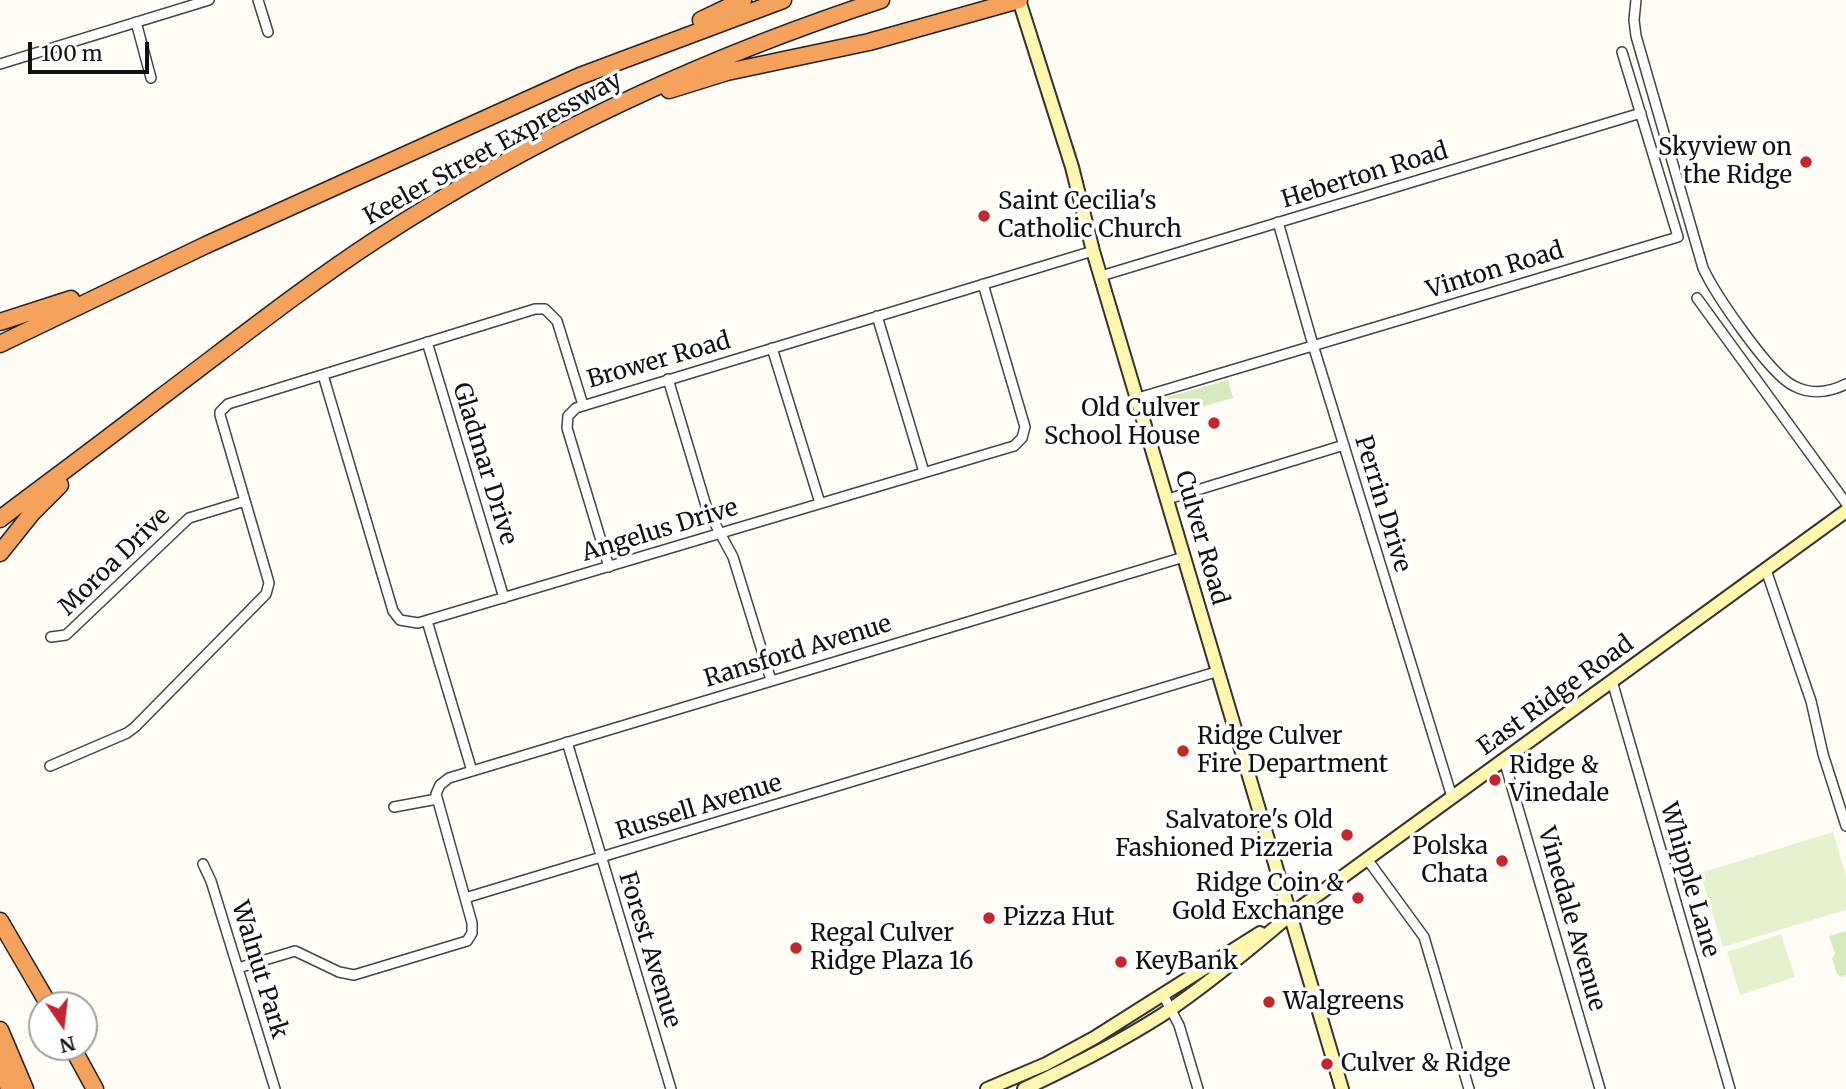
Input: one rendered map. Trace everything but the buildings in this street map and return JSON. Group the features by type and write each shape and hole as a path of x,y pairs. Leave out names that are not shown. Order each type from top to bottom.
{"highway":[{"path":"580,76 743,0"},
{"name":"Keeler Street Expressway","path":"206,245 580,76 783,0"},
{"name":"Keeler Street Expressway","path":"160,398 266,316 364,248 451,194 557,136 675,77 756,43 881,0"},
{"path":"557,136 693,82 876,40 1020,0"},
{"path":"0,322 64,302 206,245"},
{"path":"0,344 206,245"},
{"path":"0,519 160,398"},
{"path":"0,553 44,500 160,398"},
{"path":"0,912 34,979"},
{"path":"0,921 41,991"},
{"path":"0,1030 25,1089"},
{"path":"0,1059 9,1089"},
{"path":"80,1061 95,1089"}],"main road":[{"name":"Culver Road","path":"1020,0 1072,167 1093,251 1342,1089"},
{"name":"East Ridge Road","path":"987,1089 1083,1045 1290,915 1846,511"},
{"name":"East Ridge Road","path":"1024,1089 1110,1046 1171,1009 1234,962 1290,915"}],"street":[{"path":"0,64 209,0"},
{"path":"258,0 268,32"},
{"path":"1636,0 1636,36 1703,268 1716,295 1775,372 1789,384 1803,390 1821,391 1846,384"},
{"path":"136,22 151,78"},
{"name":"Vinton Road","path":"1138,398 1678,237 1622,52"},
{"name":"Heberton Road","path":"1101,276 1641,113"},
{"name":"Perrin Drive","path":"1278,222 1313,345 1452,797"},
{"name":"Brower Road","path":"245,501 220,412 233,402 535,309 545,309 557,321 583,405 1093,251"},
{"name":"Angelus Drive","path":"323,375 393,611 405,622 427,621 1014,446 1024,433 1022,415 984,284"},
{"path":"1697,299 1846,503"},
{"path":"877,316 924,472"},
{"name":"Gladmar Drive","path":"427,342 504,598"},
{"path":"772,348 820,503"},
{"path":"668,379 707,509 733,556 771,680"},
{"path":"583,405 571,411 567,428 609,567"},
{"path":"1168,499 1344,445"},
{"path":"50,766 127,733 135,727 266,594 269,583 245,501"},
{"name":"Moroa Drive","path":"51,637 66,635 189,518 245,501"},
{"name":"Ransford Avenue","path":"437,799 437,789 443,781 472,771 1184,557"},
{"path":"1766,570 1811,701 1845,820"},
{"path":"427,621 472,771"},
{"name":"Russell Avenue","path":"465,898 1219,671"},
{"name":"Whipple Lane","path":"1612,681 1730,1089"},
{"name":"Forest Avenue","path":"567,743 671,1089"},
{"name":"Vinedale Avenue","path":"1504,760 1601,1089"},
{"path":"238,968 295,951 339,972 354,975 467,941 472,933 465,898 437,799 394,807"},
{"path":"1367,859 1424,937 1469,1089"},
{"name":"Walnut Park","path":"203,863 211,881 275,1089"},
{"path":"1163,995 1179,1025 1198,1089"}],"green space":[{"path":"1228,380 1233,398 1155,420 1150,402"},
{"path":"1833,832 1846,876 1846,910 1723,947 1700,873"},
{"path":"1846,931 1846,975 1841,977 1837,974 1832,958 1835,954 1829,936"},
{"path":"1781,934 1795,977 1740,995 1727,952"}],"place":[{"name":"Skyview on the Ridge","path":"1806,162"},
{"name":"Saint Cecilia's Catholic Church","path":"984,216"},
{"name":"Old Culver School House","path":"1214,423"},
{"name":"Ridge Culver Fire Department","path":"1183,751"},
{"name":"Ridge & Vinedale","path":"1495,780"},
{"name":"Salvatore's Old Fashioned Pizzeria","path":"1347,835"},
{"name":"Polska Chata","path":"1502,861"},
{"name":"Ridge Coin & Gold Exchange","path":"1358,898"},
{"name":"Pizza Hut","path":"989,918"},
{"name":"Regal Culver Ridge Plaza 16","path":"796,948"},
{"name":"KeyBank","path":"1121,962"},
{"name":"Walgreens","path":"1269,1002"},
{"name":"Culver & Ridge","path":"1327,1064"}]}
